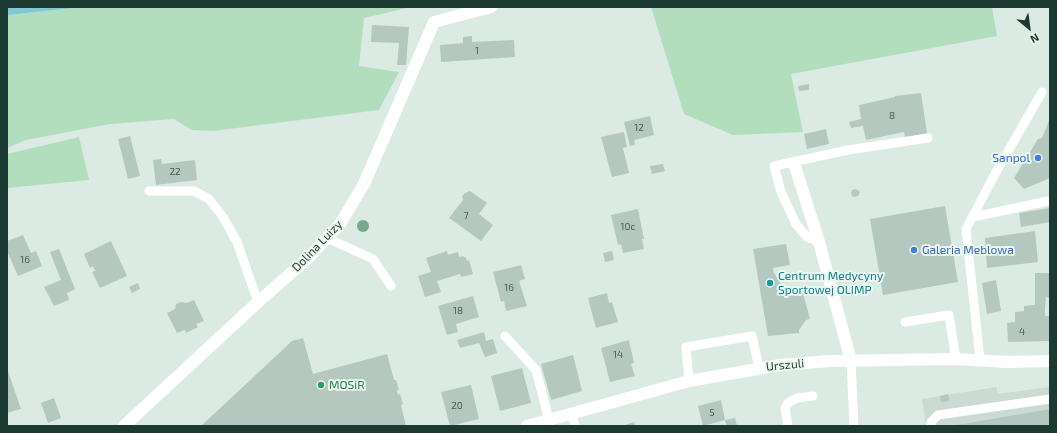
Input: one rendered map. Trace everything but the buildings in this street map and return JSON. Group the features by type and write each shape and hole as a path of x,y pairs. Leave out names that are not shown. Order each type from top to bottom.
{"street":[{"name":"Dolina Luizy","path":"124,426 258,302 308,258 340,224 364,184 434,22 491,7"},
{"path":"794,163 819,242 851,361"},
{"name":"Urszuli","path":"527,426 549,420 573,420 689,381 787,364 956,359 1008,362 1050,361"}],"lane":[{"path":"980,360 966,230 995,174 1042,92"},
{"path":"819,242 807,237 796,224 781,192 774,166 794,163 848,150 928,138"},
{"path":"149,191 194,191 208,199 222,217 237,242 258,302"},
{"path":"973,217 1048,201"},
{"path":"327,238 373,259 391,286"},
{"path":"905,322 949,315 956,359"},
{"path":"505,336 536,370 549,420"},
{"path":"689,381 686,346 752,336 759,368"},
{"path":"851,361 854,426"},
{"path":"788,426 786,408 788,403 797,398 813,396"},
{"path":"931,426 931,422 938,415 1050,399"}],"shaded area":[{"path":"996,387 998,394 1050,387 1050,426 926,426 922,399"}],"green space":[{"path":"84,7 407,8 364,18 359,66 399,72 379,110 213,131 192,130 174,119 110,124 26,140 7,148 7,15"},
{"path":"651,7 992,7 997,36 791,74 803,132 733,135 684,114"},
{"path":"79,137 89,180 7,188 7,154"}],"water":[{"path":"7,7 84,7 7,15"}],"place":[{"name":"Sanpol","path":"1038,158"},
{"name":"Galeria Meblowa","path":"914,250"},
{"name":"Centrum Medycyny Sportowej OLIMP","path":"770,283"},
{"name":"MOSiR","path":"321,385"}]}
